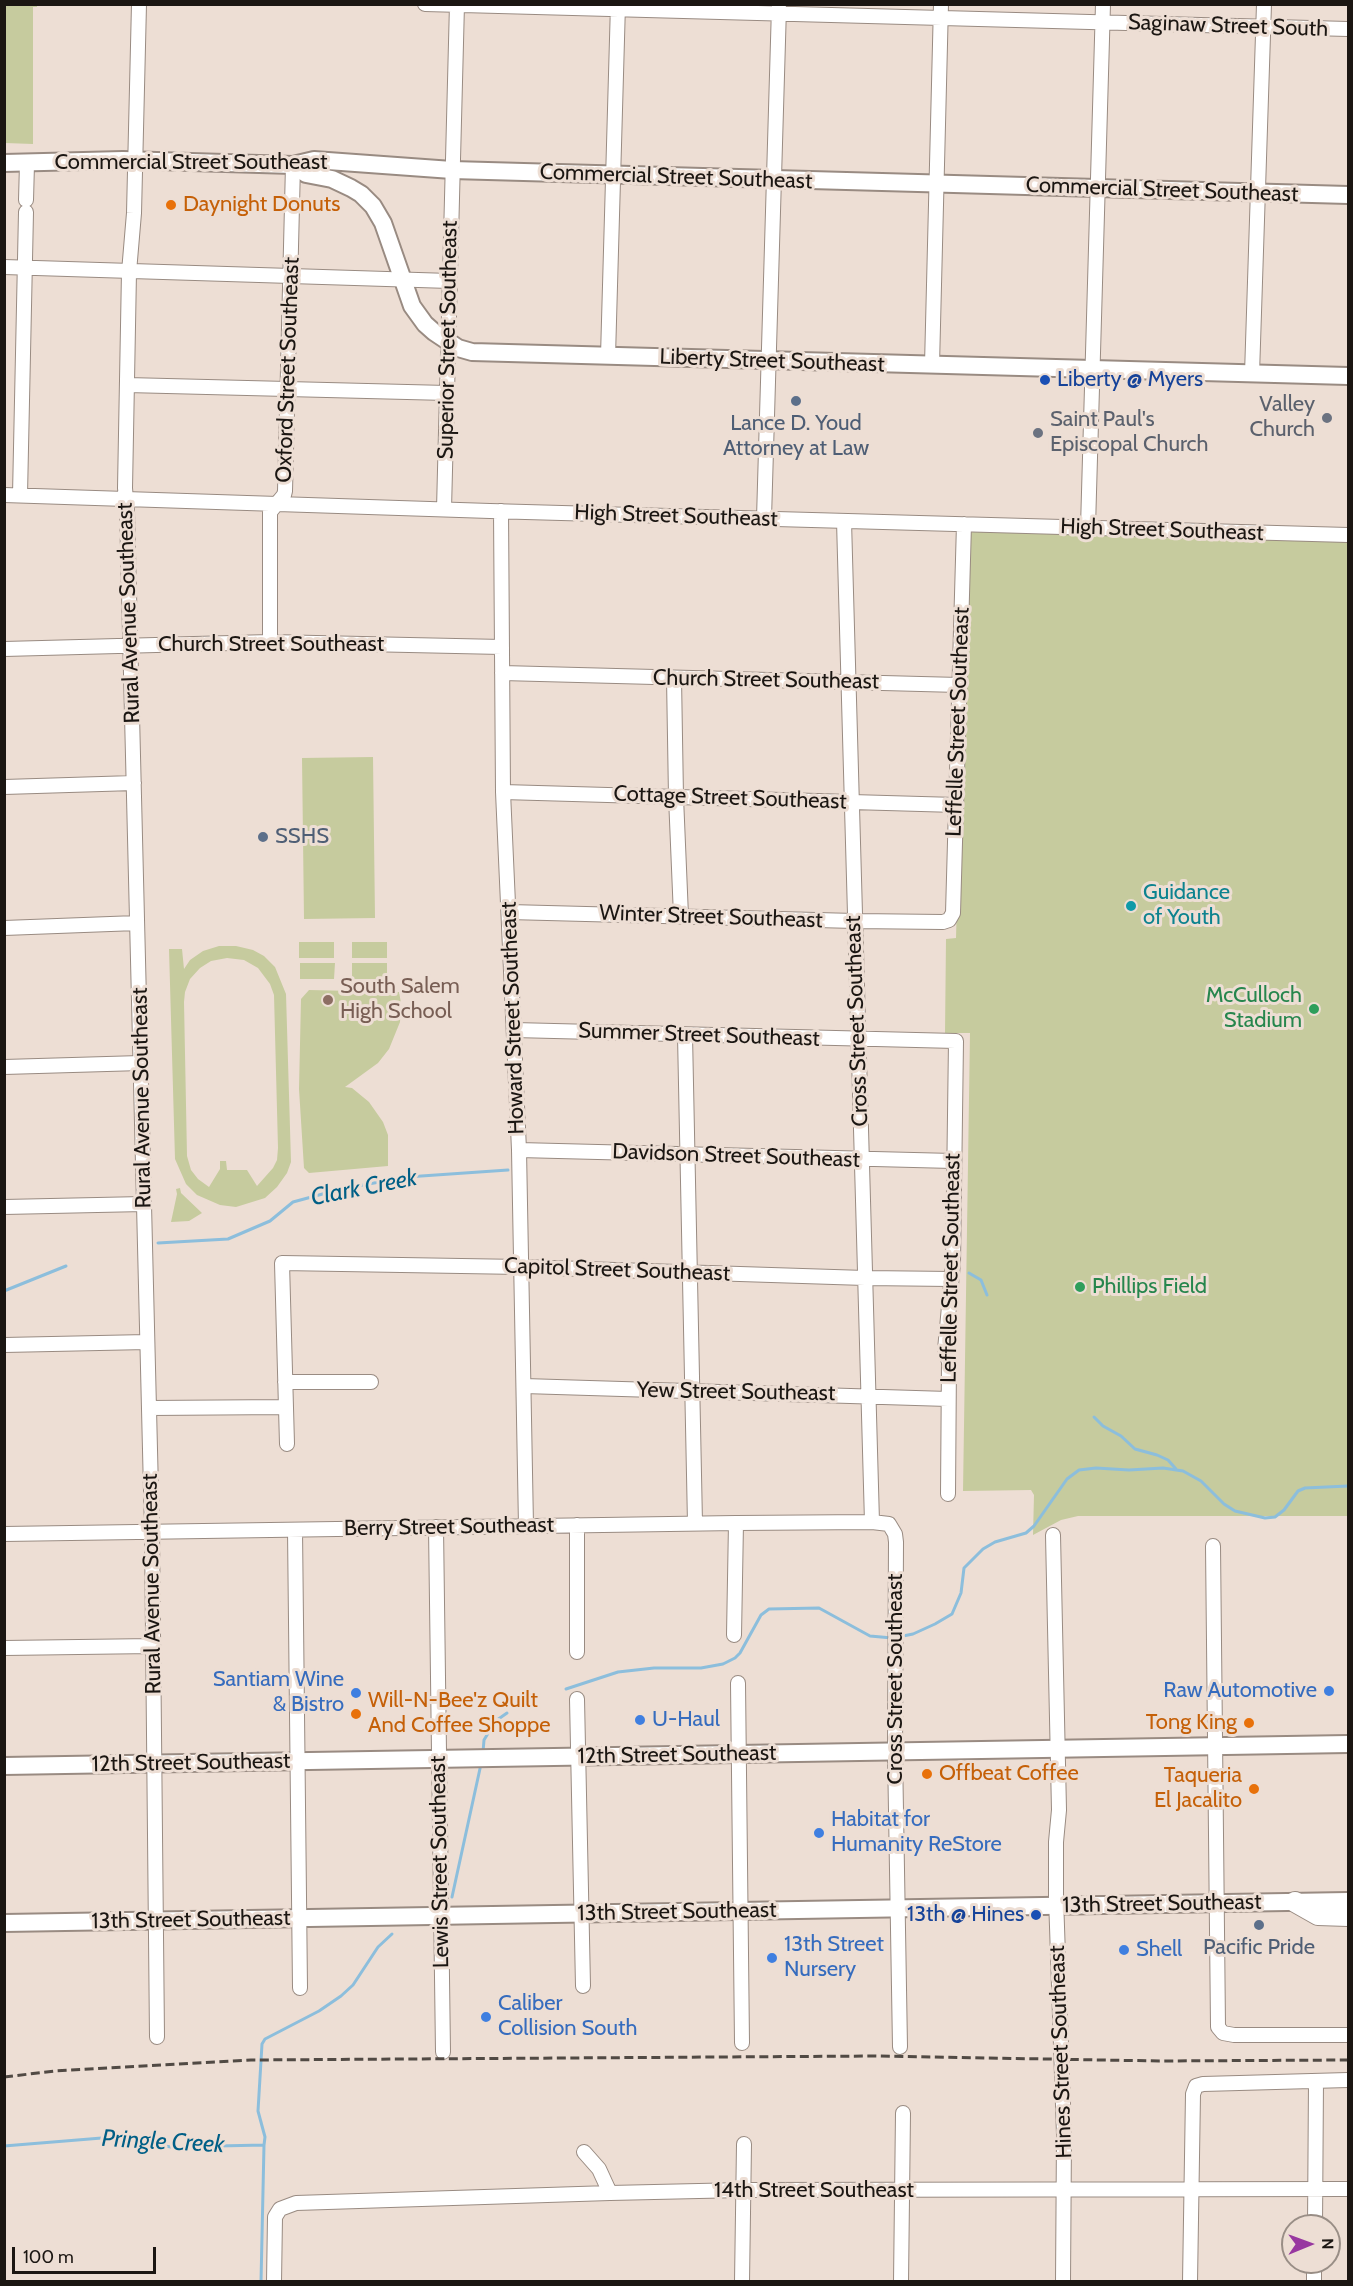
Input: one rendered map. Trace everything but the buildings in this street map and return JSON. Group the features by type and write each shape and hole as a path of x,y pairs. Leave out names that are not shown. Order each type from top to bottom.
{"highway":[{"path":"1295,1902 1318,1915 1348,1916"}],"main road":[{"name":"Commercial Street Southeast","path":"4,163 135,160 293,165 314,160 452,170 1348,195"},
{"name":"Liberty Street Southeast","path":"293,165 306,174 332,179 362,194 373,206 383,223 412,306 425,324 448,342 472,352 1348,376"},
{"name":"12th Street Southeast","path":"4,1766 1348,1744"},
{"name":"13th Street Southeast","path":"4,1923 1348,1901"}],"street":[{"name":"Rural Avenue Southeast","path":"139,4 135,160 129,272 125,489 131,646 152,1531 157,2037"},
{"name":"Saginaw Street South","path":"425,4 941,11 1103,22 1348,29"},
{"path":"1088,527 1103,4"},
{"path":"1252,374 1264,4"},
{"name":"Superior Street Southeast","path":"444,509 456,5"},
{"path":"608,356 618,7"},
{"path":"765,518 779,9"},
{"path":"932,365 941,11"},
{"path":"20,495 27,164"},
{"name":"Oxford Street Southeast","path":"270,642 270,512 284,495 289,389 293,165"},
{"path":"4,267 291,278 450,281"},
{"path":"127,385 447,393"},
{"name":"High Street Southeast","path":"4,495 1348,535"},
{"name":"Howard Street Southeast","path":"501,511 504,792 519,1150 526,1526"},
{"name":"Cross Street Southeast","path":"843,521 872,1522"},
{"name":"Leffelle Street Southeast","path":"949,920 953,913 964,524"},
{"name":"Church Street Southeast","path":"4,649 270,642 502,647"},
{"name":"Church Street Southeast","path":"502,673 959,685"},
{"path":"674,678 681,916"},
{"path":"4,787 134,783"},
{"name":"Cottage Street Southeast","path":"504,792 956,805"},
{"name":"Winter Street Southeast","path":"509,912 855,921 946,922 949,920"},
{"path":"4,928 137,923"},
{"name":"Summer Street Southeast","path":"514,1030 956,1041"},
{"path":"685,1035 695,1523"},
{"name":"Leffelle Street Southeast","path":"948,1494 949,1362 945,1350 951,1279 956,1041"},
{"path":"4,1067 141,1063"},
{"name":"Davidson Street Southeast","path":"519,1150 953,1161"},
{"path":"4,1207 144,1204"},
{"name":"Capitol Street Southeast","path":"285,1382 282,1263 951,1279"},
{"path":"4,1345 147,1342"},
{"path":"287,1444 285,1382 371,1382"},
{"name":"Yew Street Southeast","path":"524,1386 948,1399"},
{"path":"149,1408 286,1407"},
{"name":"Berry Street Southeast","path":"4,1534 695,1523 872,1522 889,1524 892,1527"},
{"path":"734,1635 736,1523"},
{"path":"577,1525 577,1652"},
{"name":"Lewis Street Southeast","path":"436,1527 443,2052"},
{"name":"Cross Street Southeast","path":"892,1527 896,1542 895,1752 900,2047"},
{"path":"295,1530 300,1988"},
{"name":"Hines Street Southeast","path":"1053,1535 1059,1810 1055,1859 1061,2018 1063,2282"},
{"path":"1213,1546 1218,2026 1227,2034 1234,2035 1348,2035"},
{"path":"4,1648 153,1646"},
{"path":"738,1683 742,2043"},
{"path":"577,1699 583,1986"},
{"path":"1191,2282 1193,2094 1196,2086 1348,2080"},
{"path":"1315,2214 1316,2081"},
{"path":"901,2282 903,2113"},
{"path":"742,2282 744,2144"},
{"path":"584,2152 599,2169 610,2193"},
{"name":"14th Street Southeast","path":"274,2282 275,2217 280,2209 296,2203 743,2190 1348,2189"}],"green space":[{"path":"5,4 37,5 33,7 33,144 5,143"},
{"path":"977,530 1348,540 1348,1516 1078,1516 1061,1520 1033,1535 1034,1495 1031,1490 963,1491 970,1033 945,1033 946,939 956,938 967,540 972,532"},
{"path":"373,757 375,918 304,919 302,758"},
{"path":"299,942 334,942 334,958 299,958"},
{"path":"352,942 387,942 387,958 352,958"},
{"path":"219,946 236,946 253,950 264,956 275,967 286,994 291,1162 287,1173 277,1187 265,1198 236,1207 220,1205 197,1195 186,1184 175,1159 169,949 182,949 184,969 190,960 203,951","holes":["227,958 244,960 258,968 270,984 274,995 277,1160 257,1186 247,1170 227,1170 226,1161 220,1161 220,1169 209,1187 191,1170 187,1156 185,992 190,979 200,968 211,961"]},
{"path":"300,963 335,963 334,979 300,979"},
{"path":"352,963 387,963 387,979 352,979"},
{"path":"309,990 399,992 400,1022 389,1049 378,1063 345,1087 352,1088 369,1102 383,1122 388,1135 388,1166 309,1173 304,1168 299,1089 301,999"},
{"path":"180,1188 181,1193 202,1213 189,1221 171,1222 176,1189"}],"waterway":[{"name":"Clark Creek","path":"158,1243 228,1239 270,1221 293,1202 341,1189 407,1177 508,1170"},
{"name":"Clark Creek","path":"4,1291 66,1266"},
{"name":"Clark Creek","path":"969,1273 981,1280 987,1295"},
{"name":"Clark Creek","path":"1094,1417 1135,1449 1168,1460 1176,1469"},
{"name":"Pringle Creek","path":"898,1637 913,1634 952,1614 961,1593 964,1568 983,1549 995,1542 1026,1533 1034,1526 1067,1479 1079,1470 1163,1468 1183,1471 1201,1481 1224,1504 1235,1511 1265,1518 1275,1517 1284,1510 1298,1491 1305,1488 1348,1486"},
{"name":"Pringle Creek","path":"566,1689 618,1672 654,1668 701,1668 723,1664 740,1653 761,1615 769,1609 819,1608 870,1636 892,1638"},
{"name":"Pringle Creek","path":"483,1752 484,1740 490,1730 497,1720 507,1713"},
{"name":"Pringle Creek","path":"452,1897 481,1764"},
{"name":"Pringle Creek","path":"4,2146 114,2137 171,2147 264,2145 265,2137 258,2111 262,2044 265,2039 319,2011 341,1996 353,1985 378,1947 392,1934"},
{"path":"261,2282 264,2145"}],"railway":[{"path":"4,2077 55,2071 251,2060 876,2056 1159,2061 1348,2060"}],"place":[{"name":"Daynight Donuts","path":"171,205"},
{"name":"Liberty @ Myers","path":"1045,380"},
{"name":"Lance D. Youd Attorney at Law","path":"796,401"},
{"name":"Valley Church","path":"1327,418"},
{"name":"Saint Paul's Episcopal Church","path":"1038,433"},
{"name":"SSHS","path":"263,837"},
{"name":"Guidance of Youth","path":"1131,906"},
{"name":"South Salem High School","path":"328,1000"},
{"name":"McCulloch Stadium","path":"1314,1009"},
{"name":"Phillips Field","path":"1080,1287"},
{"name":"Raw Automotive","path":"1329,1691"},
{"name":"Santiam Wine & Bistro","path":"356,1693"},
{"name":"Will-N-Bee'z Quilt And Coffee Shoppe","path":"356,1714"},
{"name":"U-Haul","path":"640,1720"},
{"name":"Tong King","path":"1249,1723"},
{"name":"Offbeat Coffee","path":"927,1774"},
{"name":"Taqueria El Jacalito","path":"1254,1789"},
{"name":"Habitat for Humanity ReStore","path":"819,1833"},
{"name":"13th @ Hines","path":"1036,1915"},
{"name":"Pacific Pride","path":"1259,1925"},
{"name":"Shell","path":"1124,1950"},
{"name":"13th Street Nursery","path":"772,1958"},
{"name":"Caliber Collision South","path":"486,2017"}]}
